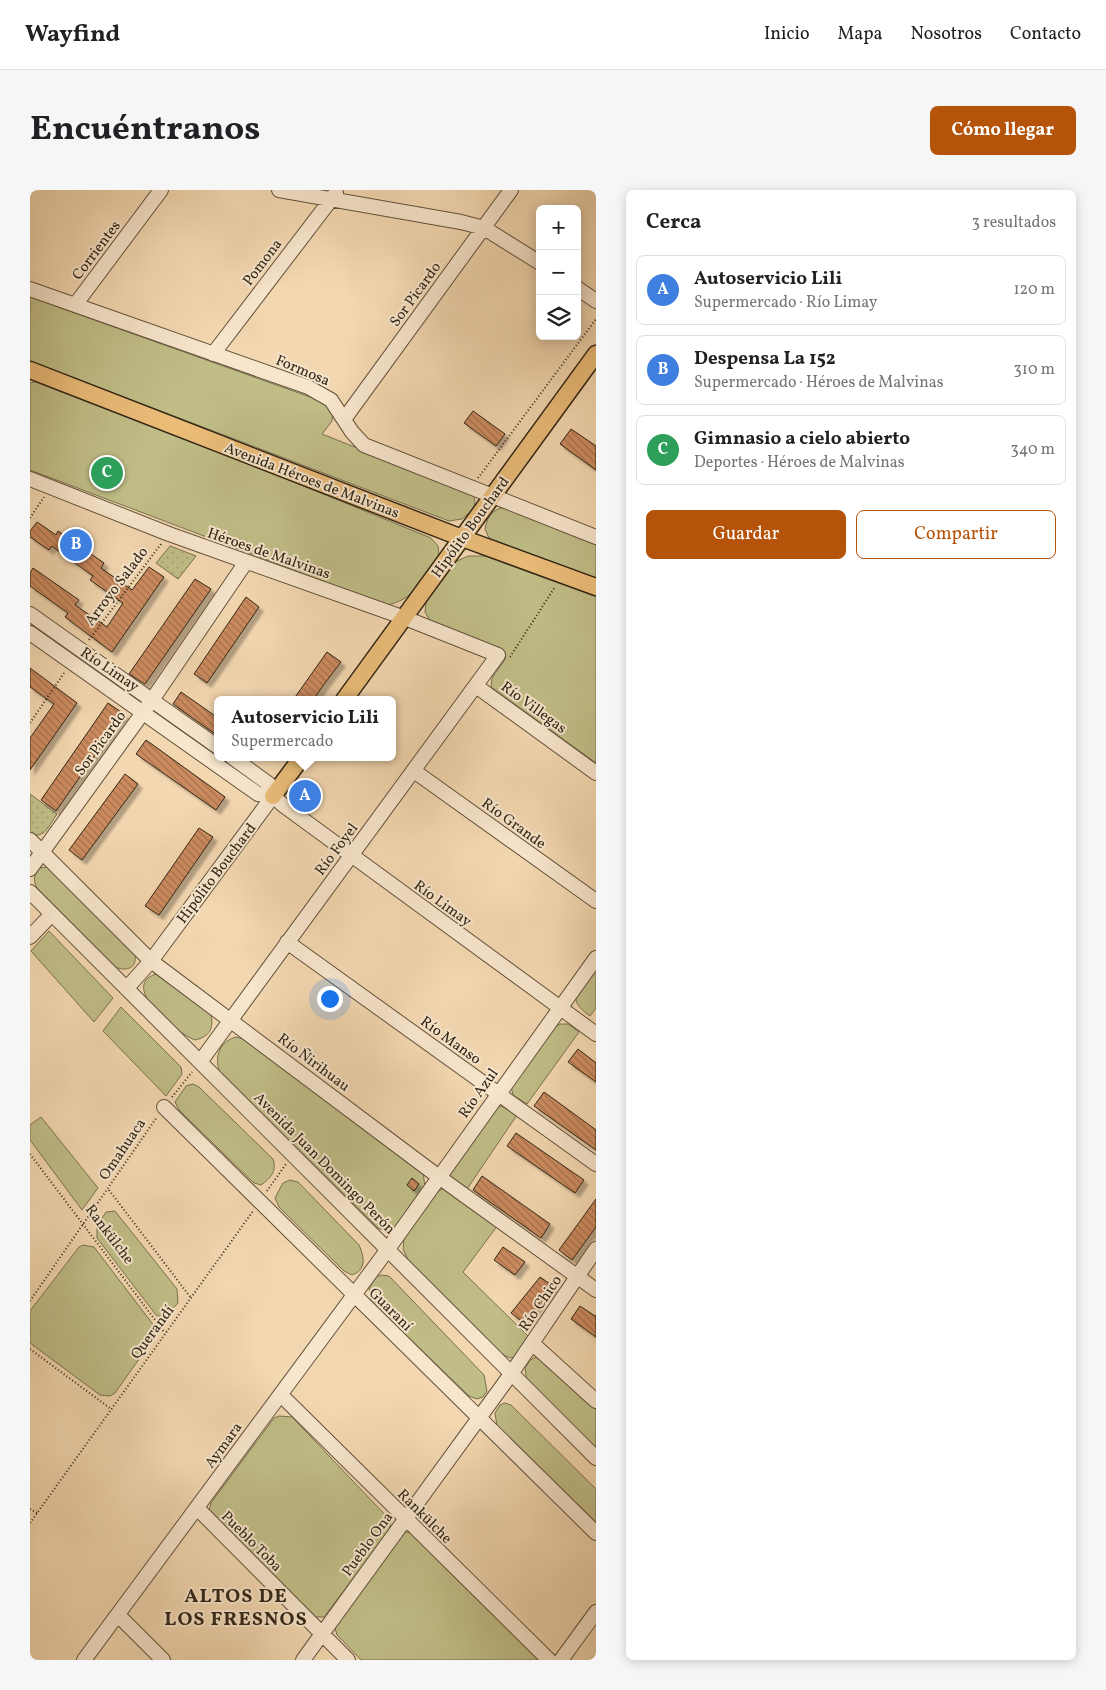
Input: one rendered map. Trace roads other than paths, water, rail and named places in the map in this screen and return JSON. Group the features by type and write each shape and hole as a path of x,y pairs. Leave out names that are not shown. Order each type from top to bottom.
{"main road":[{"name":"Hipólito Bouchard","path":"347,696 596,354"},
{"name":"Avenida Héroes de Malvinas","path":"30,370 462,538 596,587"},
{"name":"Hipólito Bouchard","path":"273,796 299,761"}],"street":[{"name":"Corrientes","path":"75,306 161,190"},
{"path":"279,190 335,194 484,228 536,260"},
{"name":"Sor Picardo","path":"345,418 511,190"},
{"name":"Pomona","path":"212,354 335,194"},
{"name":"Formosa","path":"30,289 308,386 330,400 345,418 352,432 364,445 596,537"},
{"path":"581,291 596,301"},
{"name":"Héroes de Malvinas","path":"30,479 115,517 169,534 405,618 498,655"},
{"name":"Sor Picardo","path":"30,868 152,700 246,562"},
{"name":"Río Limay","path":"30,616 214,744"},
{"name":"Río Limay","path":"30,633 258,794 273,796 596,1034"},
{"name":"Río Foyel","path":"200,1062 498,655"},
{"name":"Río Villegas","path":"476,686 596,773"},
{"name":"Río Limay","path":"237,761 269,784 273,796"},
{"name":"Río Grande","path":"414,770 596,901"},
{"name":"Hipólito Bouchard","path":"127,988 151,961 273,796"},
{"name":"Río Ñirihuau","path":"30,840 151,961 231,1019 439,1177 596,1290"},
{"name":"Avenida Juan Domingo Perón","path":"30,892 596,1458"},
{"path":"30,937 52,914"},
{"name":"Río Manso","path":"287,942 596,1164"},
{"name":"Río Azul","path":"388,1249 596,958"},
{"name":"Guaraní","path":"164,1107 261,1200 354,1295 596,1533"},
{"name":"Aymara","path":"84,1660 388,1249"},
{"name":"Río Chico","path":"510,1374 596,1249"},
{"path":"532,1343 596,1401"},
{"name":"Pueblo Ona","path":"303,1660 510,1374"},
{"name":"Rankülche","path":"280,1394 549,1660"},
{"name":"Pueblo Toba","path":"197,1508 348,1660"},
{"path":"561,1660 596,1612"},
{"path":"118,1615 162,1660"}],"place":[{"name":"Gimnasio a cielo abierto","path":"107,473"},
{"name":"Despensa La 152","path":"76,545"},
{"name":"Autoservicio Lili","path":"305,796"}],"district":[{"name":"ALTOS DE LOS FRESNOS","path":"236,1606"}]}
